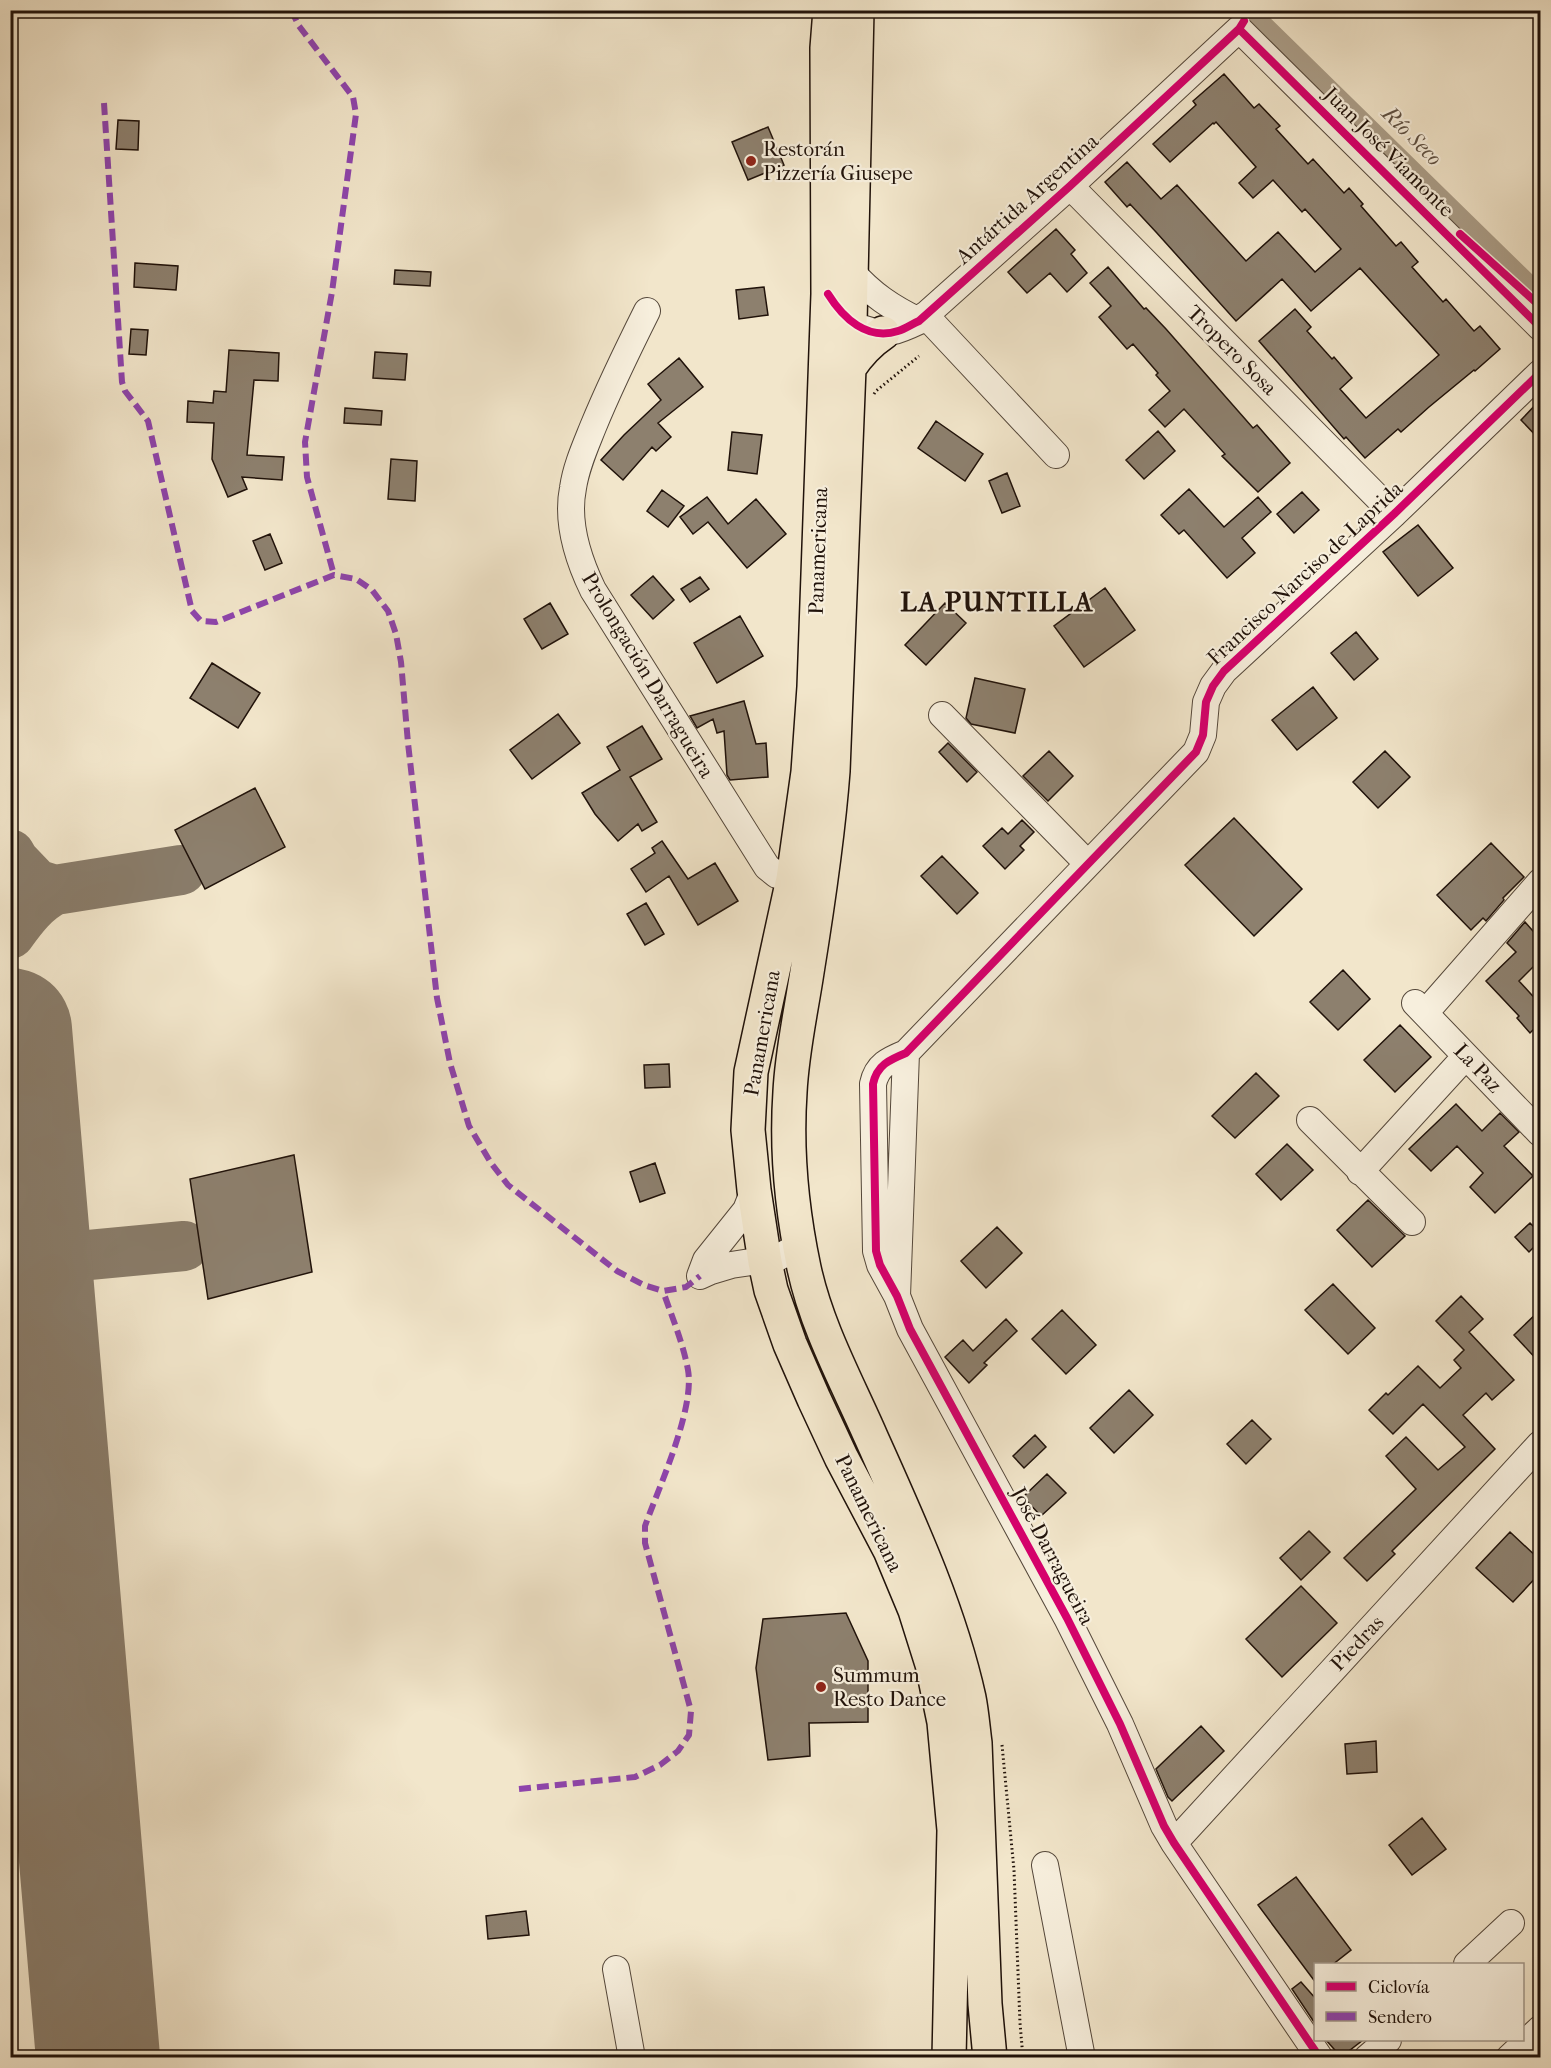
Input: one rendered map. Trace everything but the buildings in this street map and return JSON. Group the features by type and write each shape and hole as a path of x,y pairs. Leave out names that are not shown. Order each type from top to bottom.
{"main road":[{"name":"Panamericana","path":"830,10 827,48 828,294 814,687 808,772 793,879 751,1072 748,1130 754,1190 771,1290 790,1344 841,1457 890,1550 915,1610 932,1664 944,1722 954,1830 949,2058"},
{"name":"Panamericana","path":"856,10 849,368 829,834 793,1054 788,1132 791,1185 805,1269 819,1319 842,1377 907,1520 960,1661 975,1743 985,2004 990,2058"},
{"path":"849,368 869,342 883,333"}],"street":[{"name":"Antártida Argentina","path":"883,333 897,331 922,318 1070,186 1239,29"},
{"name":"Juan José Viamonte","path":"1239,29 1540,327"},
{"name":"Tropero Sosa","path":"1070,186 1394,514"},
{"path":"852,272 882,301 922,318 1056,455"},
{"path":"828,294 837,309 850,322 867,331 883,333"},
{"name":"Prolongación Darragueira","path":"647,311 606,394 583,451 572,489 572,527 581,566 593,590 766,867 777,874 793,879"},
{"name":"Francisco Narciso de Laprida","path":"906,1053 1196,752 1203,735 1206,702 1212,686 1224,671 1394,514 1540,373"},
{"path":"942,715 1088,864"},
{"name":"La Paz","path":"1540,882 1420,1008 1540,1133"},
{"name":"José Darragueira","path":"906,1053 881,1066 875,1074 873,1084 876,1251 880,1265 897,1296 910,1329 1067,1618 1120,1724 1164,1826 1320,2058"},
{"path":"1360,1172 1466,1056"},
{"path":"1310,1120 1412,1222"},
{"path":"754,1190 746,1210 706,1260 700,1276 731,1265 765,1262 787,1254 801,1245"},
{"name":"Piedras","path":"1174,1843 1540,1444"},
{"path":"1045,1865 1082,2058"},
{"path":"1469,1963 1511,1923"},
{"path":"616,1970 632,2058"},
{"path":"1509,2058 1540,2029"},
{"path":"1367,2058 1387,2041"}],"waterway":[{"name":"Río Seco","path":"1251,10 1258,20 1540,296"}],"taxiway":[{"path":"10,854 36,884 55,890"},
{"path":"10,934 35,904 55,890 181,870"},
{"path":"27,1223 37,1245 44,1252 57,1258"},
{"path":"33,1304 40,1279 57,1258 184,1246"}],"runway":[{"path":"10,1030 98,2058"}],"marked path":[{"path":"291,10 299,26 353,97 356,114 332,292 305,442 307,477 334,575"},
{"path":"104,103 122,382 125,391 148,421 192,611 201,621 216,622 334,575 356,579 372,590 388,611 396,634 401,662 437,998 450,1063 469,1126 491,1163 508,1185 617,1271 644,1285 663,1291 686,1287 700,1276"},
{"path":"519,1789 635,1777 660,1765 678,1751 689,1735 691,1711 645,1543 645,1526 681,1426 689,1386 683,1350 663,1291"}],"cycle path":[{"path":"828,294 849,319 866,330 876,333 901,330 919,321 1070,186 1239,29 1244,21"},
{"path":"1239,29 1540,327"},
{"path":"1460,234 1540,306"},
{"path":"1320,2058 1164,1826 1120,1724 1067,1618 910,1329 897,1296 880,1265 876,1251 873,1084 877,1072 889,1061 906,1053 1196,752 1203,735 1206,702 1213,686 1224,671 1394,514 1540,373"}],"place":[{"name":"Restorán Pizzería Giusepe","path":"751,161"},
{"name":"Summum Resto Dance","path":"821,1687"}],"district":[{"name":"LA PUNTILLA","path":"997,602"}]}
